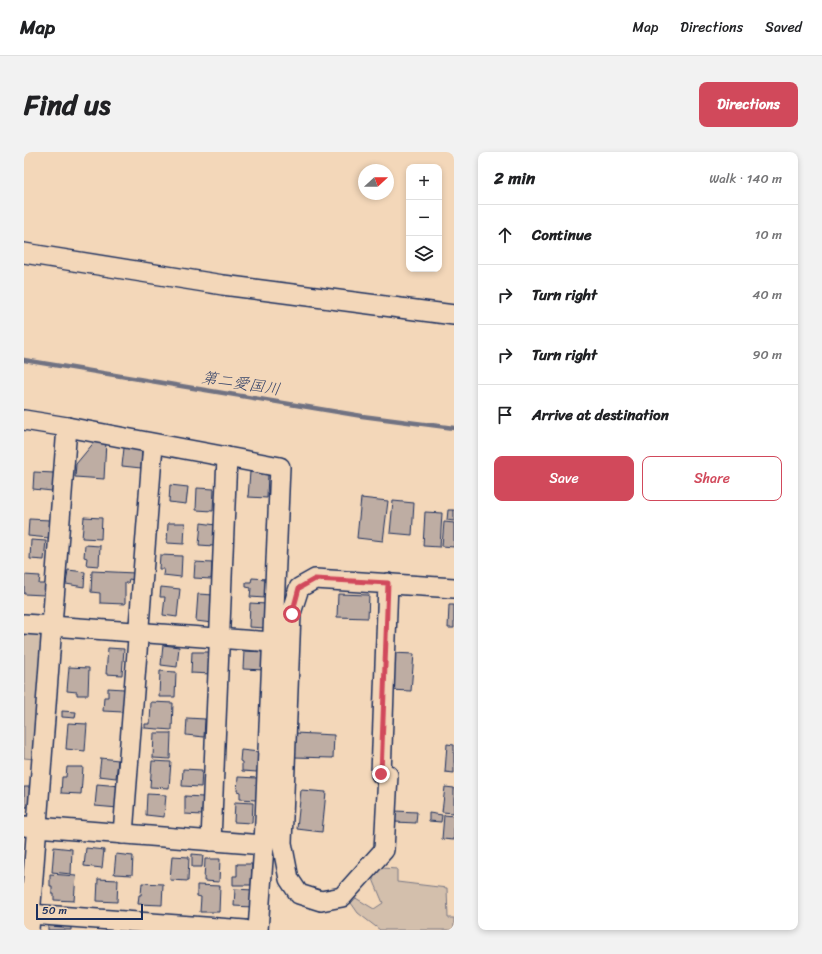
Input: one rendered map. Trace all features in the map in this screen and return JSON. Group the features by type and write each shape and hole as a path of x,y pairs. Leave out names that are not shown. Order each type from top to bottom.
{"street":[{"path":"24,253 223,285 454,314"},
{"path":"24,420 280,467 264,845 258,930"},
{"path":"67,427 52,627 30,826 29,922 245,930"},
{"path":"123,834 153,444"},
{"path":"211,841 227,457"},
{"path":"388,583 381,774 388,774 384,850 342,897 321,901 299,894 289,879 282,843 292,614 299,588 315,579 388,583 454,588"},
{"path":"24,624 272,642"},
{"path":"30,826 264,845"}],"shaded area":[{"path":"24,630 38,632 43,639 34,759 24,758"},
{"path":"382,868 397,869 397,882 447,888 448,918 454,918 454,930 380,930 358,913 349,900 354,897 374,909 383,903 373,879 374,873"}],"building":[{"path":"96,440 106,441 104,479 75,477 76,464"},
{"path":"124,448 142,449 141,468 122,466"},
{"path":"34,472 54,473 52,491 33,489"},
{"path":"250,472 268,473 267,498 248,497"},
{"path":"170,485 188,487 186,504 169,502"},
{"path":"197,488 214,489 213,511 196,510"},
{"path":"361,498 388,501 383,541 357,538"},
{"path":"393,501 414,503 412,535 390,533"},
{"path":"448,510 454,510 454,521 447,520"},
{"path":"425,512 442,513 440,547 423,546"},
{"path":"84,517 102,518 101,539 82,538"},
{"path":"29,519 50,520 49,538 28,536"},
{"path":"444,522 454,523 454,547 442,546"},
{"path":"168,523 185,523 184,544 167,543"},
{"path":"201,523 216,525 214,546 199,545"},
{"path":"31,540 46,541 44,560 30,559"},
{"path":"85,545 100,546 99,566 86,565 87,558 84,557"},
{"path":"160,555 182,556 181,577 163,575 164,569 159,569"},
{"path":"195,562 212,563 211,579 194,578"},
{"path":"68,570 85,572 84,587 66,584"},
{"path":"92,571 135,573 134,580 129,579 128,583 125,583 125,604 100,603 100,593 91,592"},
{"path":"24,575 40,576 39,584 45,584 44,595 24,594"},
{"path":"252,578 267,579 265,598 250,597 251,588 246,587 246,582 251,582"},
{"path":"161,587 180,589 177,617 163,615 165,597 160,597"},
{"path":"198,594 214,595 212,623 196,621"},
{"path":"338,594 369,595 368,618 337,617"},
{"path":"250,603 266,604 265,628 249,627"},
{"path":"449,605 454,605 454,628 448,628"},
{"path":"163,645 179,647 177,667 161,665"},
{"path":"108,648 124,649 122,675 106,674"},
{"path":"244,651 265,652 264,670 243,669"},
{"path":"192,652 212,652 211,674 191,673"},
{"path":"392,653 414,654 411,691 389,690"},
{"path":"69,667 89,668 88,695 77,695 77,692 67,691"},
{"path":"160,671 176,672 175,697 159,697"},
{"path":"108,688 124,689 123,712 103,711 104,697 108,697"},
{"path":"151,702 173,703 172,730 145,728 145,724 150,724"},
{"path":"62,711 76,712 75,718 62,717"},
{"path":"187,718 205,719 204,737 186,735"},
{"path":"68,723 87,724 85,751 66,749"},
{"path":"154,733 171,733 170,759 153,758"},
{"path":"295,733 334,735 333,758 294,757"},
{"path":"447,744 454,745 454,773 445,772"},
{"path":"241,750 259,752 257,772 242,771 242,762 240,761"},
{"path":"101,758 118,760 116,778 99,776"},
{"path":"152,761 171,762 169,788 150,787"},
{"path":"67,767 83,767 81,794 61,793 62,777 66,777"},
{"path":"183,769 202,770 201,787 182,786"},
{"path":"238,777 257,778 256,800 240,799 240,792 237,791"},
{"path":"97,784 120,786 118,808 95,806"},
{"path":"24,787 30,787 28,807 24,807"},
{"path":"445,787 454,788 454,813 442,812"},
{"path":"301,790 326,792 322,832 297,829"},
{"path":"147,794 166,795 164,817 146,815"},
{"path":"185,796 203,797 202,815 185,814"},
{"path":"235,802 253,803 252,823 234,822"},
{"path":"395,811 417,812 416,823 395,822"},
{"path":"429,813 442,815 441,822 429,821"},
{"path":"444,815 454,816 454,840 442,839"},
{"path":"54,847 72,849 71,874 52,872"},
{"path":"86,848 104,850 102,868 84,866"},
{"path":"116,854 133,856 132,875 114,874"},
{"path":"192,854 203,855 202,867 192,867"},
{"path":"172,856 189,857 188,881 170,880"},
{"path":"205,859 220,859 219,882 204,881"},
{"path":"237,864 252,864 251,885 233,885 233,876 237,876"},
{"path":"50,874 76,876 74,901 54,900 52,886 50,886"},
{"path":"98,879 118,880 117,902 97,901"},
{"path":"142,883 163,884 162,905 138,904 139,895 141,895"},
{"path":"197,885 220,886 219,912 200,912 201,897 197,896"},
{"path":"235,889 253,890 252,907 234,906"},
{"path":"48,924 71,926 71,930 48,930"}],"waterway":[{"name":"第二愛国川","path":"24,360 362,416 454,428"}],"route":[{"path":"292,614 299,588 315,579 388,583 381,774"}]}
